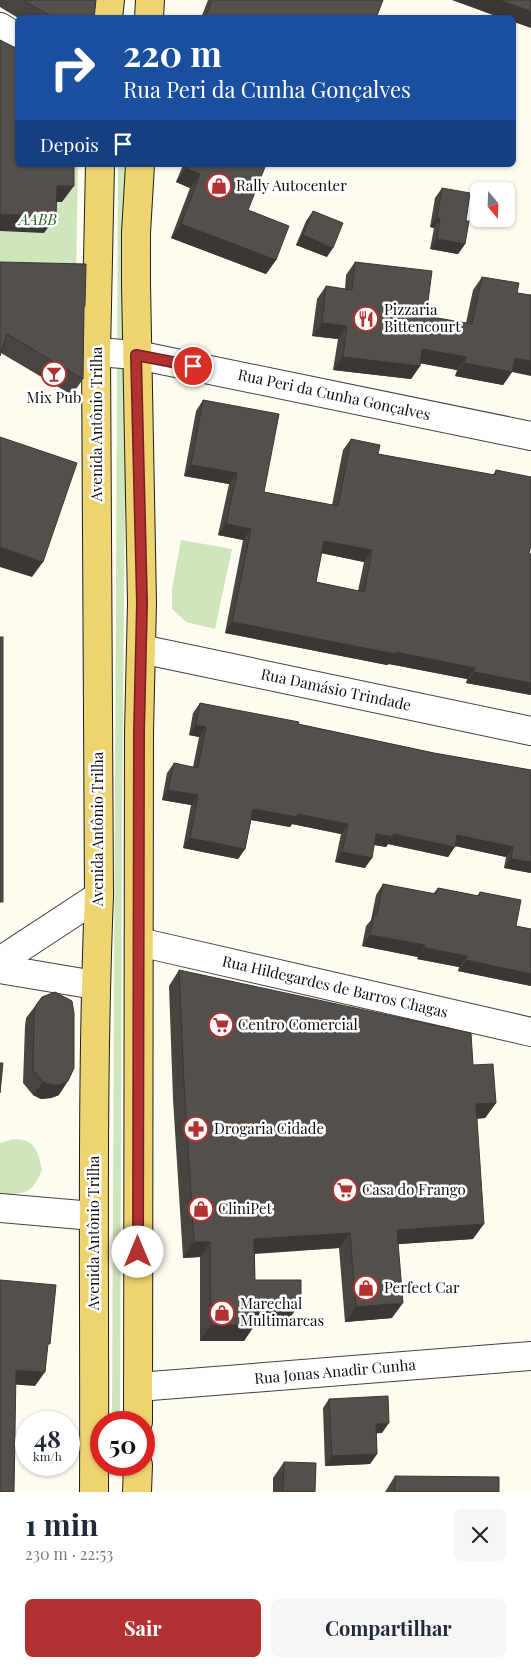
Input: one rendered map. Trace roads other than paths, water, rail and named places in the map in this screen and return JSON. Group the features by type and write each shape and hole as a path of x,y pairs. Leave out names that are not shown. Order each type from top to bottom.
{"main road":[{"path":"108,15 110,0"},
{"path":"149,15 150,0"},
{"name":"Avenida Antônio Trilha","path":"94,1492 93,1216 95,985 99,896 96,352 100,167"},
{"path":"138,1411 141,593 136,355 136,233 140,167"},
{"path":"137,1492 138,1476"}],"street":[{"path":"0,27 15,36"},
{"name":"Rua Peri da Cunha Gonçalves","path":"96,352 136,355 531,436"},
{"name":"Rua Damásio Trindade","path":"141,649 531,731"},
{"path":"0,961 99,896"},
{"name":"Rua Hildegardes de Barros Chagas","path":"139,942 531,1032"},
{"path":"0,969 95,985"},
{"path":"0,1208 93,1216"},
{"name":"Rua Jonas Anadir Cunha","path":"138,1387 531,1356"}],"place":[{"name":"Rally Autocenter","path":"219,186"},
{"name":"Pizzaria Bittencourt","path":"366,319"},
{"name":"Mix Pub","path":"54,374"},
{"name":"Centro Comercial","path":"221,1025"},
{"name":"Drogaria Cidade","path":"196,1129"},
{"name":"Casa do Frango","path":"345,1190"},
{"name":"CliniPet","path":"201,1209"},
{"name":"Perfect Car","path":"366,1288"},
{"name":"Marechal Multimarcas","path":"222,1313"}],"park label":[{"name":"AABB","path":"38,220"}]}
